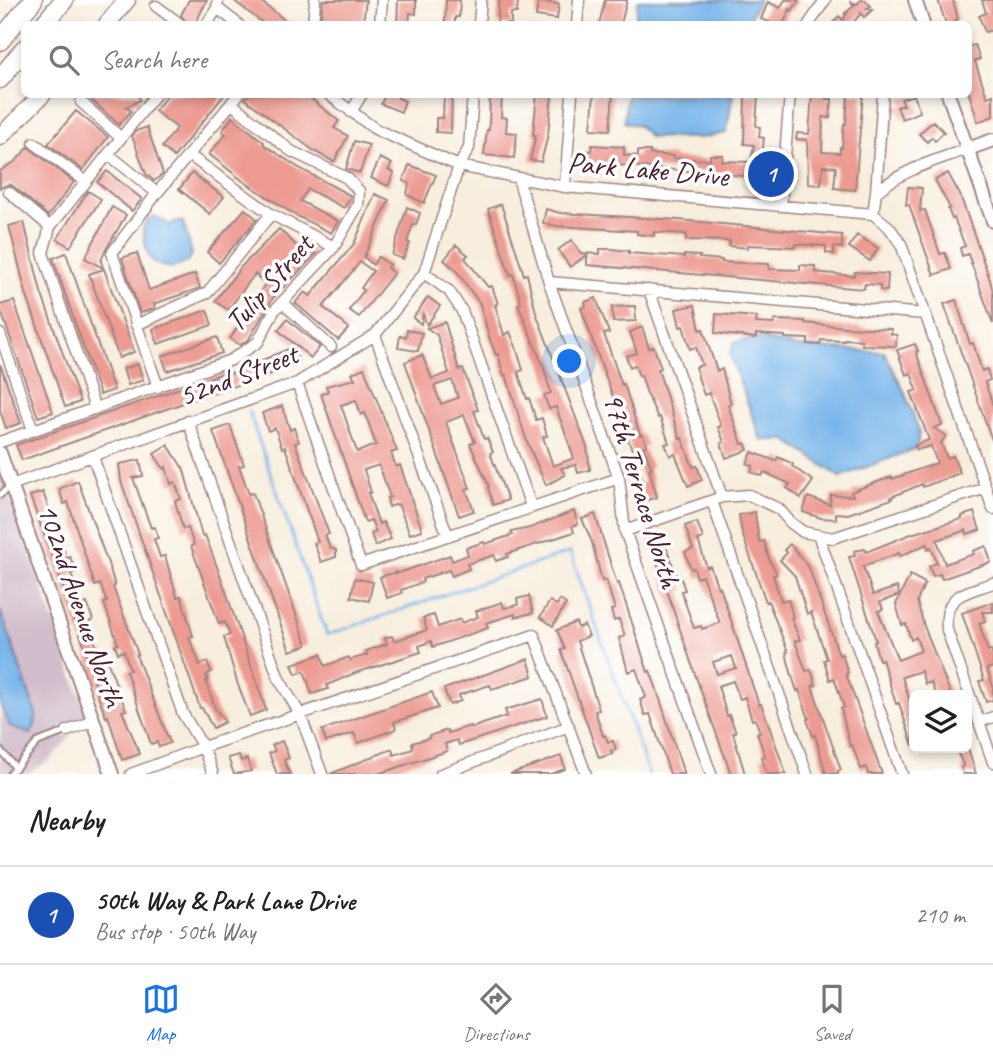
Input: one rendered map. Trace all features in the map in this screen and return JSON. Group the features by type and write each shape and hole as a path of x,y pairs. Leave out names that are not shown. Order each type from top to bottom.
{"highway":[{"path":"0,30 30,0"},
{"path":"0,41 30,0"},
{"path":"46,21 64,0"},
{"path":"0,79 21,53"}],"main road":[{"path":"110,21 127,0"},
{"path":"0,137 39,98"}],"street":[{"path":"313,21 316,0"},
{"path":"380,21 382,0"},
{"path":"479,21 481,0"},
{"path":"577,21 579,0"},
{"path":"811,21 825,0"},
{"path":"915,0 922,21"},
{"path":"209,21 218,4 235,21"},
{"path":"156,6 176,21"},
{"path":"96,409 43,253 50,227 153,98"},
{"path":"158,387 112,253 157,193 237,98"},
{"name":"Park Lake Drive","path":"333,98 375,129 459,166 565,187 873,214"},
{"path":"351,112 360,98"},
{"path":"459,166 469,148 473,98"},
{"path":"565,187 572,98"},
{"path":"781,206 790,98"},
{"path":"883,98 873,214 889,227 901,244 993,509"},
{"path":"949,98 993,221"},
{"path":"81,102 121,138"},
{"name":"Tulip Street","path":"0,442 232,360 258,342 282,302 334,247 358,205 359,191 346,178 291,151 232,104"},
{"path":"876,192 894,177 920,165 993,140"},
{"path":"34,143 85,181"},
{"path":"108,154 157,193"},
{"path":"190,156 271,214 334,247"},
{"name":"52nd Street","path":"11,485 297,383 375,335 424,273 459,166"},
{"name":"97th Terrace North","path":"518,178 549,282 619,478 625,531 710,774"},
{"path":"9,192 50,227"},
{"path":"136,325 207,293 271,214"},
{"path":"424,273 449,291 462,311 531,506"},
{"path":"549,282 926,314"},
{"path":"649,290 807,774"},
{"path":"282,302 331,347"},
{"path":"0,334 33,430"},
{"path":"375,335 447,536"},
{"path":"297,383 361,565 619,478"},
{"path":"188,421 279,679 300,714 322,774"},
{"name":"102nd Avenue North","path":"0,453 112,774"},
{"path":"93,457 183,714 203,747 213,774"},
{"path":"625,531 717,499 749,495 779,509 803,532 833,538 847,536 986,488"},
{"path":"819,537 902,774"},
{"path":"993,583 960,595 950,602 945,614 947,630 993,762"},
{"path":"131,774 534,635 586,774"},
{"path":"979,722 993,717"},
{"path":"67,731 94,721"},
{"path":"441,774 569,726"}],"lane":[{"path":"0,495 11,485"},
{"path":"10,774 38,742 67,731"},
{"path":"0,750 16,768"}],"shaded area":[{"path":"0,469 87,717 61,728 64,736 73,733 50,760 28,774 0,774 0,704 10,726 36,714 0,609"}],"water":[{"path":"638,0 759,0 748,21 635,21"},
{"path":"627,98 732,98 726,133 701,138 649,137 639,126 624,122"},
{"path":"155,216 171,225 176,221 183,222 192,253 186,263 168,267 151,259 146,248 143,226"},
{"path":"756,338 799,347 884,352 904,391 919,431 917,448 840,477 786,440 761,440 730,355 734,342"},
{"path":"0,609 36,714 35,725 30,734 10,726 0,704"}],"building":[{"path":"189,0 207,0 196,21 185,21 181,15"},
{"path":"233,0 259,0 286,21 260,21"},
{"path":"323,0 366,0 363,21 320,21"},
{"path":"398,0 416,0 416,14 410,13 409,21 397,21"},
{"path":"446,0 460,0 459,17 455,17 455,21 445,21"},
{"path":"499,0 518,0 517,13 511,13 511,21 497,21"},
{"path":"605,0 627,0 622,21 600,21"},
{"path":"785,0 799,0 792,11 790,9 784,21 761,19 768,2 780,8"},
{"path":"865,0 871,6 867,8 873,10 864,17 861,13 854,21 835,21 839,16 843,20 847,13 844,14 854,6 851,2 857,4"},
{"path":"938,0 953,0 958,19 945,21"},
{"path":"982,0 993,0 993,30 985,32 979,16 986,13"},
{"path":"538,2 559,4 557,19 536,16"},
{"path":"975,45 980,59 975,61 987,97 993,95 993,116 978,122 971,98 972,46"},
{"path":"89,98 139,98 126,107 131,111 119,125"},
{"path":"165,98 222,98 174,157 162,147 177,128 155,111"},
{"path":"310,98 339,121 334,128 348,136 334,162 314,151 245,99"},
{"path":"383,98 405,101 401,112 381,104"},
{"path":"444,98 452,98 451,133 436,132 436,118 443,118"},
{"path":"490,98 502,98 501,117 507,118 506,132 517,133 514,158 484,155 489,130"},
{"path":"537,98 552,98 548,135 541,162 530,160 536,135 533,135"},
{"path":"594,98 613,98 610,130 591,129"},
{"path":"745,98 758,98 756,126 760,127 759,137 764,138 762,156 769,158 765,176 745,172 745,176 584,162 585,151 591,151 592,145 624,147 624,155 638,156 638,151 650,151 650,154 674,156 673,158 710,160 710,155 723,155 722,161 751,162 754,145 744,144"},
{"path":"812,98 832,99 830,118 823,117 822,152 840,153 848,98 863,98 855,190 834,188 836,167 823,166 821,185 808,184 807,140 796,139 797,133 809,134"},
{"path":"915,98 920,112 902,119 897,107 904,105 901,99"},
{"path":"76,111 108,137 83,170 48,144"},
{"path":"232,117 264,142 263,144 299,168 351,196 344,208 308,189 300,201 338,221 331,233 295,215 243,181 209,154 226,134 222,131"},
{"path":"933,121 944,132 935,141 932,137 927,142 919,134"},
{"path":"147,127 163,174 154,181 146,174 132,136 136,131"},
{"path":"354,141 369,145 360,173 346,169"},
{"path":"28,147 74,182 48,216 13,186 9,184 0,188 0,171 16,161"},
{"path":"380,158 392,164 388,170 394,173 388,186 371,178"},
{"path":"409,165 436,175 424,203 407,195 409,183 403,181"},
{"path":"107,171 142,199 132,211 97,182"},
{"path":"192,173 224,197 210,214 179,189"},
{"path":"948,173 960,195 990,280 993,292 993,324 968,254 962,256 960,248 965,246 948,209 950,208 935,180"},
{"path":"908,187 922,188 920,211 925,210 940,254 945,253 951,269 934,275 909,205 906,205"},
{"path":"88,191 101,199 70,247 57,239"},
{"path":"375,194 389,200 364,257 373,265 378,257 390,265 387,268 394,273 359,317 349,310 364,290 361,288 373,271 360,262 323,307 349,328 338,340 295,303 305,292 310,296 354,244"},
{"path":"501,204 524,275 527,274 536,313 587,447 590,470 578,473 576,465 561,468 565,475 546,485 527,442 506,375 504,376 498,354 496,355 490,340 480,304 456,270 444,260 456,245 468,255 465,258 488,287 492,286 504,335 510,332 516,347 523,370 518,372 527,399 529,398 536,420 542,418 547,436 543,437 553,466 574,458 556,407 549,409 544,395 551,393 542,363 518,304 521,303 513,274 510,275 488,209"},
{"path":"112,207 126,215 105,251 101,261 103,268 85,258"},
{"path":"407,207 420,213 416,225 413,224 407,242 410,243 403,259 392,255"},
{"path":"245,209 257,219 219,263 207,252"},
{"path":"546,209 560,213 679,220 842,235 842,248 834,247 834,254 826,253 826,246 748,245 748,248 729,246 730,241 686,240 686,234 654,232 654,236 637,234 637,231 557,226 543,223"},
{"path":"24,222 41,292 80,402 65,407 26,293 9,226"},
{"path":"279,229 299,248 304,243 316,254 273,298 249,339 240,345 230,339 265,284 255,274 228,310 215,301 242,266"},
{"path":"857,235 878,248 870,261 849,247"},
{"path":"572,240 581,253 600,254 600,249 612,249 629,253 700,256 699,258 722,262 769,264 769,269 800,270 800,265 815,266 815,272 854,276 855,272 888,274 887,291 880,290 880,285 865,284 864,289 587,265 587,255 570,267 558,250"},
{"path":"66,253 114,390 100,395 53,258"},
{"path":"137,253 149,290 195,274 200,288 154,304 155,308 140,313 122,258"},
{"path":"104,269 134,352 119,358 89,274"},
{"path":"428,297 440,306 427,325 423,314 421,324 413,318"},
{"path":"596,298 609,333 604,334 640,435 642,434 647,445 643,447 652,468 649,469 657,497 641,502 638,491 643,489 641,484 644,483 581,308 586,306 585,302"},
{"path":"956,300 970,344 973,343 982,371 987,369 990,380 985,382 993,406 993,443 944,304"},
{"path":"14,301 53,412 38,417 0,308 0,305"},
{"path":"695,305 700,330 703,329 717,371 722,369 731,404 728,405 742,444 745,443 748,450 726,458 718,427 721,426 709,393 704,395 698,377 696,367 702,365 696,347 690,349 683,326 680,327 676,309"},
{"path":"635,306 636,321 613,322 612,307"},
{"path":"207,310 212,325 158,344 153,329"},
{"path":"716,314 757,317 756,323 774,324 774,320 805,321 845,327 891,329 891,334 897,335 896,346 862,345 862,340 844,339 821,340 820,345 808,344 808,339 785,336 756,334 756,338 715,333"},
{"path":"287,319 320,347 311,358 278,330"},
{"path":"445,322 459,370 463,369 478,410 474,411 484,439 487,438 493,452 490,453 508,500 493,505 489,486 470,444 475,442 464,415 446,422 470,488 466,489 474,511 459,516 405,362 422,355 432,379 449,373 437,335 427,328","holes":["452,380 458,398 441,404 434,386"]},
{"path":"642,327 649,348 654,347 661,368 658,369 680,439 682,438 693,467 697,466 702,480 688,486 675,454 670,456 665,444 669,443 660,417 658,418 647,394 641,375 639,376 635,365 630,367 626,356 637,353 630,332"},
{"path":"407,330 422,333 418,351 398,348 400,336 406,337"},
{"path":"217,337 222,353 167,371 162,356"},
{"path":"915,344 942,425 934,428 946,436 941,443 947,458 953,456 960,473 923,487 922,484 891,497 892,499 848,514 836,513 836,519 821,518 803,512 808,497 830,505 831,495 853,496 851,492 937,463 931,446 917,450 915,445 929,440 911,392 917,390 911,373 906,375 897,350"},
{"path":"293,347 299,362 245,385 244,383 189,401 22,460 16,445 229,371 230,374"},
{"path":"0,364 21,423 6,428 0,411"},
{"path":"138,364 143,380 128,385 123,369"},
{"path":"364,368 397,451 391,453 396,467 400,465 422,530 410,534 398,504 389,507 387,498 390,497 379,465 364,470 371,492 368,493 379,524 383,522 391,539 375,546 371,534 376,532 371,520 365,522 321,394 328,391 326,386 355,379 352,373","holes":["356,400 361,415 365,413 376,445 357,452 341,405"]},
{"path":"282,406 290,430 294,428 299,442 295,443 329,534 325,535 330,548 336,550 336,557 321,562 314,543 318,542 285,447 282,448 275,428 268,431 262,413"},
{"path":"230,425 244,465 239,466 249,494 253,493 307,645 290,651 213,431"},
{"path":"168,445 183,467 202,536 205,535 222,580 266,710 250,716 224,637 230,635 225,622 219,624 191,546 194,545 188,528 183,529 175,501 181,499 175,482 171,484 166,467 164,469 154,454"},
{"path":"752,452 776,461 778,457 793,464 792,466 813,481 801,498 787,488 790,484 764,472 762,476 751,472 753,466 747,464"},
{"path":"140,460 143,476 133,478 151,528 155,527 158,538 154,539 160,557 165,556 177,597 181,596 193,636 189,637 200,665 207,662 211,672 206,675 206,681 215,708 225,722 213,728 200,708 121,481 119,464"},
{"path":"78,481 110,569 115,586 113,587 138,654 136,655 170,743 159,747 157,742 151,744 126,671 130,670 124,651 118,653 115,645 118,644 104,603 107,602 100,584 95,586 68,502 64,504 59,489"},
{"path":"43,492 52,519 56,518 66,559 70,557 76,572 71,574 82,605 87,603 93,620 88,622 99,654 104,652 126,710 122,711 140,754 122,760 30,496"},
{"path":"574,511 578,524 572,526 574,532 507,554 508,557 496,561 494,555 467,564 469,569 452,576 449,570 422,579 423,582 387,598 380,577 450,555 452,561 468,555 466,548 512,535 511,532 530,528"},
{"path":"755,512 759,542 764,541 777,574 773,575 781,601 788,599 793,617 791,618 800,640 795,641 806,671 811,670 816,685 812,686 841,770 838,774 826,774 815,735 813,736 792,676 786,653 788,652 768,601 766,602 742,533 739,515"},
{"path":"974,512 980,530 967,534 966,530 937,540 945,564 974,554 973,551 986,546 991,562 942,579 940,574 933,576 929,566 937,563 931,547 928,549 927,544 900,556 899,553 863,566 873,595 897,587 899,595 880,602 883,609 878,611 898,660 921,651 916,637 911,640 906,624 902,625 896,604 910,575 925,583 917,601 949,690 934,690 931,682 925,684 921,671 902,677 909,699 909,734 899,703 896,704 882,659 879,660 874,642 876,641 849,557 855,556 854,551 865,549 866,552 911,534 962,519 962,516"},
{"path":"595,514 684,774 670,774 650,714 645,715 640,700 646,697 636,669 628,672 619,638 625,636 619,619 614,621 611,610 615,609 606,580 602,581 592,542 582,519"},
{"path":"697,522 703,538 698,540 707,568 710,566 718,588 720,587 759,705 761,704 786,774 767,774 761,757 765,756 757,733 760,732 755,719 752,720 745,697 740,699 733,681 718,686 727,716 729,715 736,732 733,733 745,774 731,774 649,538 662,535 678,580 681,579 685,590 681,591 694,628 701,626 702,629 720,623 702,576 697,578 694,568 691,569 685,552 693,549 685,526","holes":["732,656 736,668 717,674 713,662"]},
{"path":"790,544 809,568 839,655 842,654 848,673 846,674 882,774 868,774 866,767 861,769 852,745 850,746 841,709 844,707 834,678 830,680 824,660 827,659 811,612 807,614 795,576 780,560 787,553 784,550"},
{"path":"355,578 373,582 369,601 351,597"},
{"path":"529,596 533,613 515,617 515,614 486,623 488,628 433,647 431,641 419,646 421,652 355,673 327,685 328,689 312,694 304,671 296,674 292,664 321,654 325,666 349,657 350,660 367,655 366,651 387,644 385,638 392,636 394,641 427,630 423,618 434,615 438,627 460,619 461,623 478,617 476,611 502,602 504,608 518,605 517,599"},
{"path":"560,600 566,604 553,626 540,617 550,601 557,605"},
{"path":"993,602 993,612 982,612 985,621 979,623 988,651 991,650 993,656 993,667 987,669 993,686 993,700 986,702 979,681 984,680 962,613"},
{"path":"576,622 578,628 584,625 589,636 577,641 599,710 595,711 603,736 605,735 608,742 613,741 616,750 599,758 561,650 565,649 557,630"},
{"path":"528,659 533,676 492,689 490,685 459,695 461,701 450,705 444,689"},
{"path":"432,692 438,708 394,722 396,729 358,743 354,733 326,742 322,730"},
{"path":"542,699 547,716 459,745 457,740 445,744 447,751 378,774 330,774 392,749 394,755 413,749 412,743 447,730 448,733 470,726 471,728 507,716 505,710"},
{"path":"282,741 289,758 284,760 290,774 277,774 269,753 275,751 272,745"},
{"path":"958,753 970,753 976,774 963,774 961,767 964,766"},
{"path":"239,755 241,761 247,759 251,771 234,774 228,758"},
{"path":"561,756 565,769 550,774 510,774"}],"waterway":[{"path":"249,412 327,635 570,552 649,774"}],"place":[{"name":"50th Way & Park Lane Drive","path":"771,174"}]}
